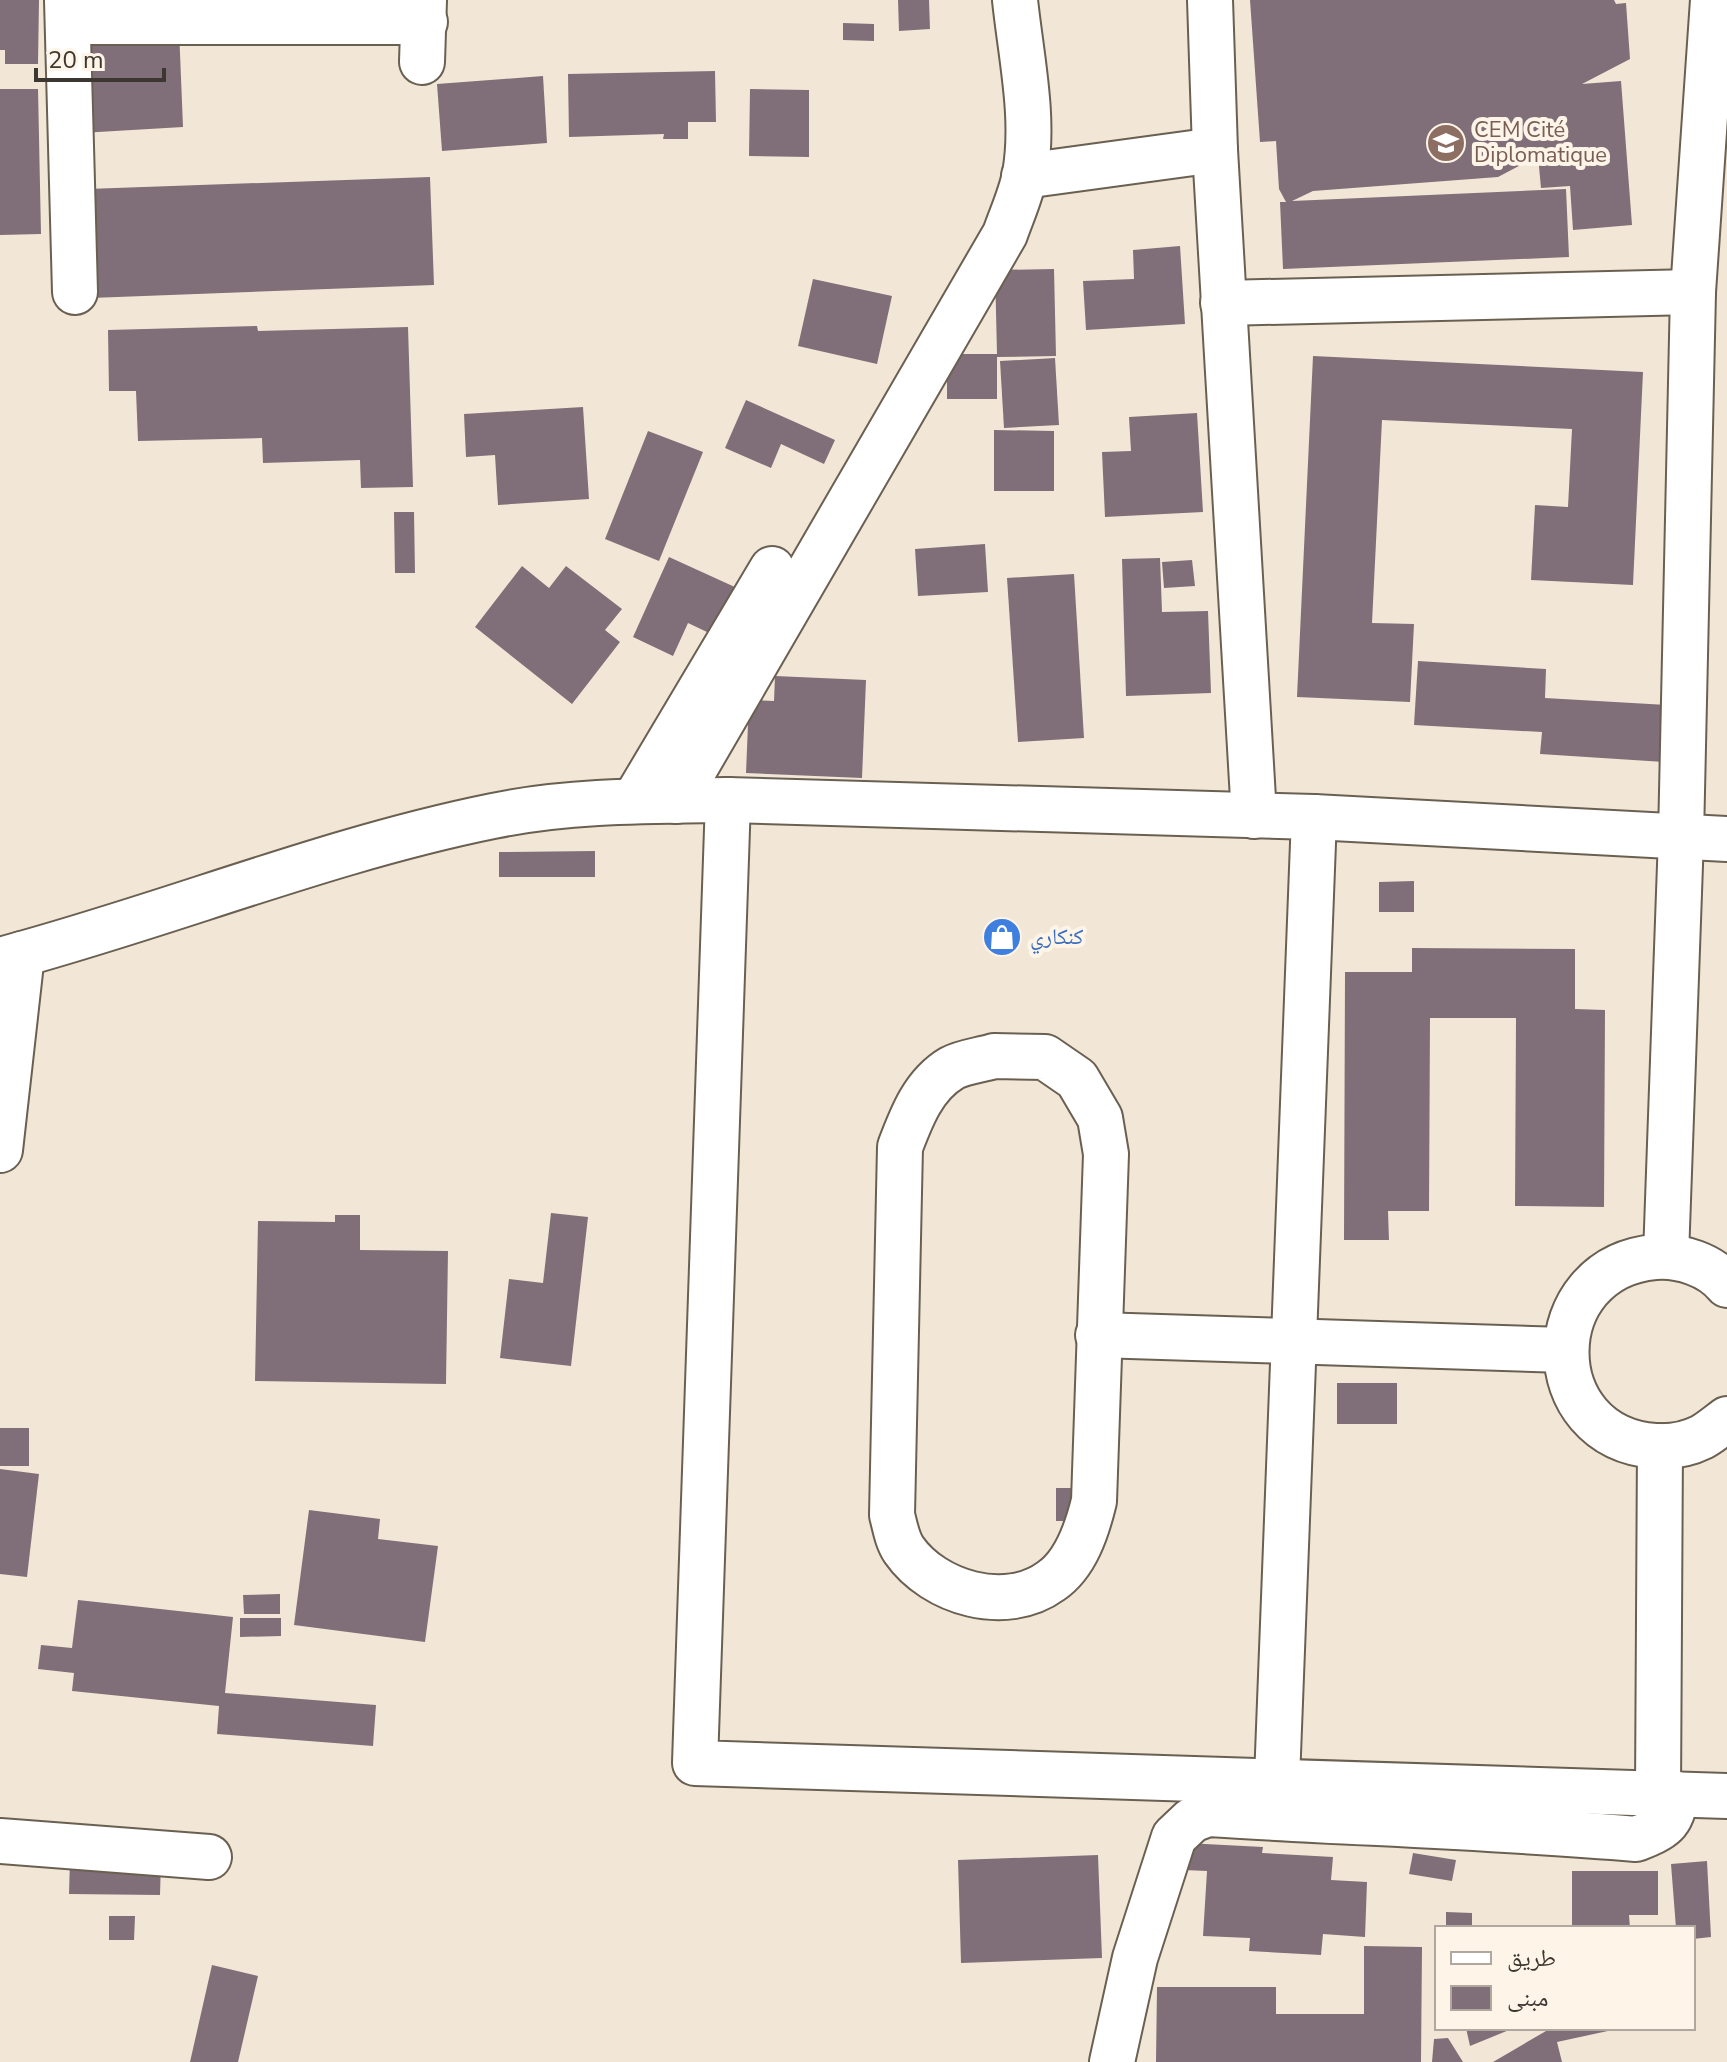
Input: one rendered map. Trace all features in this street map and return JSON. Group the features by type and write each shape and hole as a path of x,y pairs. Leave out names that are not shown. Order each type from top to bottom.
{"street":[{"path":"655,801 1005,234 1024,176 1028,145 1028,115 1015,0"},
{"path":"1210,0 1223,303 1254,816"},
{"path":"1666,1256 1681,837 1693,292 1712,234 1713,0"},
{"path":"75,292 67,11 423,28"},
{"path":"1024,176 1215,150"},
{"path":"1223,303 1693,292"},
{"path":"655,801 772,569"},
{"path":"728,800 695,1763 1727,1796"},
{"path":"0,1150 11,957 386,840 496,815 564,806 728,800 1314,817 1727,839"},
{"path":"1277,1780 1314,817"},
{"path":"994,1056 1045,1057 1077,1079 1100,1118 1106,1154 1098,1335 1094,1501 1088,1527 1075,1554 1054,1580 1027,1595 989,1596 945,1586 918,1567 901,1546 892,1515 900,1147 913,1113 931,1086 953,1068 994,1056"},
{"path":"1727,1285 1697,1263 1666,1256 1635,1259 1608,1272 1585,1292 1570,1320 1565,1350 1570,1382 1585,1410 1609,1432 1638,1444 1670,1447 1701,1438 1727,1419"},
{"path":"1098,1335 1565,1350"},
{"path":"1112,2062 1135,1958 1174,1837 1192,1820 1208,1814 1437,1824 1636,1839 1664,1825 1674,1812 1667,1793 1660,1446"},
{"path":"0,1841 209,1857"}],"building":[{"path":"0,0 39,0 38,64 5,64 5,50 0,50"},
{"path":"898,0 929,0 930,29 899,31"},
{"name":"CEM Cité Diplomatique","path":"1250,0 1614,0 1616,4 1626,3 1630,59 1582,84 1621,81 1632,225 1573,230 1570,186 1541,188 1538,156 1498,177 1313,191 1292,201 1566,189 1569,257 1283,269 1280,202 1286,202 1279,189 1276,141 1260,142"},
{"path":"843,23 874,24 874,41 843,40"},
{"path":"179,29 183,127 81,133 77,33"},
{"path":"715,71 716,122 688,122 688,139 663,139 664,134 569,137 568,74"},
{"path":"543,76 547,143 442,151 437,84"},
{"path":"0,89 38,89 41,234 0,235"},
{"path":"750,89 809,90 809,157 749,156"},
{"path":"430,177 434,285 91,298 87,189"},
{"path":"1180,246 1185,324 1086,330 1083,281 1134,279 1133,250"},
{"path":"1054,269 1056,356 997,357 997,399 947,399 947,354 997,354 995,270"},
{"path":"813,279 892,296 877,364 798,346"},
{"path":"257,326 258,331 408,327 413,487 361,488 360,460 263,463 262,438 138,441 136,391 109,391 108,330"},
{"path":"1313,356 1643,372 1633,585 1531,580 1535,505 1568,507 1572,429 1382,420 1372,623 1414,624 1410,702 1297,697"},
{"path":"1055,358 1059,425 1004,428 1000,361"},
{"path":"746,400 835,440 824,464 781,444 771,468 725,448"},
{"path":"583,407 589,499 498,505 495,455 466,457 464,414"},
{"path":"1197,413 1203,512 1105,517 1102,452 1131,451 1129,417"},
{"path":"994,430 1054,431 1054,491 994,491"},
{"path":"648,431 703,452 659,561 605,539"},
{"path":"394,512 414,512 415,573 395,573"},
{"path":"985,544 988,592 918,596 915,549"},
{"path":"669,557 748,593 726,641 688,623 673,656 633,637"},
{"path":"1160,558 1162,612 1208,611 1211,693 1126,696 1122,559"},
{"path":"1192,560 1195,586 1164,588 1162,562"},
{"path":"522,566 549,588 566,566 622,609 605,630 620,642 572,704 475,627"},
{"path":"1074,574 1084,738 1018,742 1007,578"},
{"path":"1418,661 1546,669 1545,698 1667,705 1664,762 1540,754 1542,732 1414,725"},
{"path":"775,676 866,680 862,778 746,773 749,700 774,701"},
{"path":"595,851 595,877 499,877 499,852"},
{"path":"1414,881 1414,912 1379,912 1379,882"},
{"path":"1412,948 1575,949 1575,1009 1605,1010 1604,1207 1515,1206 1516,1018 1430,1018 1429,1211 1388,1211 1389,1240 1344,1240 1345,972 1412,972"},
{"path":"551,1213 588,1217 571,1366 500,1358 509,1279 543,1283"},
{"path":"335,1215 360,1215 360,1250 448,1251 446,1384 255,1381 258,1221 335,1222"},
{"path":"1337,1383 1397,1383 1397,1424 1337,1424"},
{"path":"0,1428 29,1428 29,1466 0,1466"},
{"path":"0,1469 39,1474 27,1577 0,1574"},
{"path":"1056,1488 1089,1488 1088,1521 1056,1521"},
{"path":"309,1510 380,1519 378,1539 438,1546 425,1642 294,1625"},
{"path":"280,1594 280,1614 244,1614 243,1595"},
{"path":"78,1600 233,1617 225,1693 376,1705 373,1746 217,1734 219,1706 72,1691 74,1673 38,1669 41,1645 72,1648"},
{"path":"240,1618 281,1618 281,1636 240,1637"},
{"path":"1186,1843 1263,1847 1262,1853 1333,1857 1331,1880 1367,1882 1365,1937 1323,1934 1321,1955 1249,1951 1250,1938 1203,1936 1207,1871 1184,1870"},
{"path":"1413,1853 1456,1860 1452,1881 1409,1874"},
{"path":"1098,1855 1102,1958 961,1963 958,1860"},
{"path":"70,1859 161,1860 160,1895 69,1894"},
{"path":"1707,1861 1711,1937 1695,1939 1695,1926 1676,1926 1671,1864"},
{"path":"1572,1871 1658,1871 1658,1915 1629,1915 1630,1926 1572,1926"},
{"path":"1446,1912 1472,1913 1472,1926 1446,1926"},
{"path":"109,1916 135,1916 134,1940 109,1940"},
{"path":"1364,1946 1422,1947 1421,2062 1156,2062 1157,1987 1276,1987 1276,2014 1364,2014"},
{"path":"212,1965 258,1976 238,2062 190,2062"},
{"path":"1466,2030 1509,2030 1470,2046"},
{"path":"1612,2030 1557,2042 1562,2062 1493,2062 1546,2031"},
{"path":"1448,2038 1463,2062 1432,2062 1434,2039"}],"place":[{"name":"CEM Cité Diplomatique","path":"1446,143"},
{"name":"كنكاري","path":"1002,937"}]}
